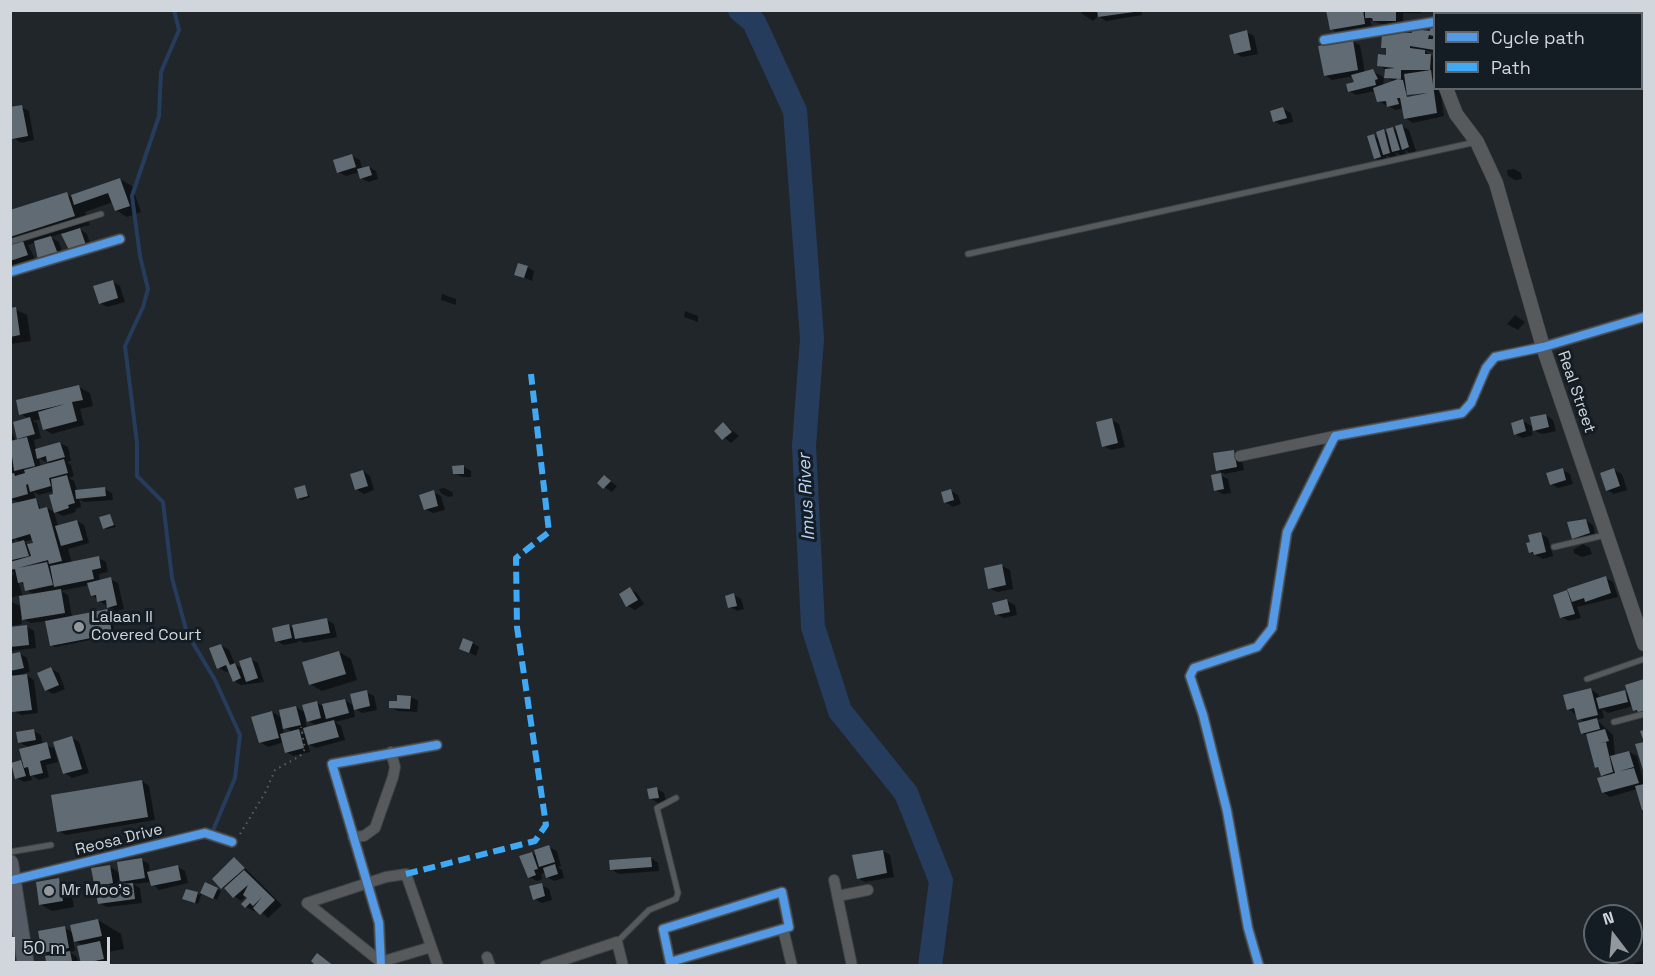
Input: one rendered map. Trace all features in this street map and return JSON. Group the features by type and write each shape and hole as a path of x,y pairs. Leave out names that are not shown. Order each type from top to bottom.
{"main road":[{"path":"10,863 26,966"}],"street":[{"path":"1324,40 1433,22"},
{"name":"Real Street","path":"1447,90 1456,114 1477,142 1496,183 1544,347 1644,644"},
{"path":"10,272 120,239"},
{"path":"1240,456 1462,413 1471,403 1485,368 1495,357 1544,347 1644,317"},
{"path":"1259,966 1248,928 1227,811 1203,715 1190,676 1194,668 1257,647 1272,628 1287,532 1335,436"},
{"path":"381,964 379,923 332,764 437,745"},
{"path":"353,837 364,836 375,828 393,777 395,767 391,752"},
{"name":"Reosa Drive","path":"13,880 205,833 232,842"},
{"path":"381,964 307,903 386,877 406,874 438,966"},
{"path":"834,880 852,966"},
{"path":"838,896 868,890"},
{"path":"782,892 789,927 783,929 670,962 663,929 782,892"},
{"path":"783,929 792,966"},
{"path":"545,966 617,942 623,966"},
{"path":"381,964 431,947"}],"lane":[{"path":"968,254 1477,142"},
{"path":"10,242 101,214"},
{"path":"1554,547 1607,534"},
{"path":"1587,679 1644,659"},
{"path":"1614,722 1644,714"},
{"path":"617,942 649,910 676,899 678,892 657,808 676,798"},
{"path":"10,852 51,845"}],"path":[{"path":"232,842 240,835 256,809 276,770 300,756 305,749 301,727"}],"building":[{"path":"1097,10 1134,10 1134,12 1098,17"},
{"path":"1326,10 1363,10 1365,24 1330,30"},
{"path":"1365,10 1396,10 1396,21 1373,21 1372,18 1365,18"},
{"path":"1431,23 1433,23 1433,36 1429,35 1428,39 1433,39 1433,50 1410,46 1410,48 1425,50 1425,54 1431,54 1430,70 1401,70 1401,79 1384,78 1385,69 1395,68 1377,66 1378,54 1386,55 1386,48 1381,48 1382,33 1412,33 1412,29 1430,31"},
{"path":"1247,30 1251,50 1234,54 1229,35"},
{"path":"1353,40 1358,70 1324,76 1318,46"},
{"path":"1373,69 1378,79 1375,80 1376,85 1348,92 1346,84 1354,82 1351,75"},
{"path":"1431,70 1437,113 1404,119 1400,98 1397,98 1399,104 1387,107 1386,101 1377,102 1373,88 1398,79 1403,80 1407,97 1428,93 1407,95 1404,74"},
{"path":"22,105 28,136 12,139 10,107"},
{"path":"1283,107 1287,118 1273,122 1270,111"},
{"path":"1402,124 1409,147 1402,150 1395,126"},
{"path":"1393,127 1400,150 1392,152 1386,129"},
{"path":"1384,129 1390,153 1383,155 1376,132"},
{"path":"1374,134 1381,157 1374,159 1367,136"},
{"path":"352,154 356,167 337,173 333,160"},
{"path":"369,166 372,175 360,179 357,169"},
{"path":"120,178 130,206 115,211 108,193 74,205 71,195"},
{"path":"67,192 75,216 10,237 10,210"},
{"path":"80,228 86,245 69,250 61,234"},
{"path":"51,236 58,254 38,260 34,241"},
{"path":"23,241 28,255 10,261 10,245"},
{"path":"518,263 528,266 524,278 514,275"},
{"path":"113,280 118,298 99,304 93,286"},
{"path":"16,307 20,335 10,337 10,308"},
{"path":"79,385 83,400 72,402 77,421 43,430 38,412 65,404 19,415 16,400"},
{"path":"1546,414 1549,427 1533,431 1530,417"},
{"path":"30,417 35,434 17,439 13,422"},
{"path":"1112,418 1118,443 1102,447 1096,422"},
{"path":"1523,419 1526,431 1514,435 1511,423"},
{"path":"723,422 732,432 722,440 714,431"},
{"path":"27,437 35,466 14,471 10,441"},
{"path":"60,442 65,457 47,462 46,456 37,459 35,449"},
{"path":"1234,450 1237,467 1216,471 1213,453"},
{"path":"64,459 68,473 49,478 51,486 30,492 28,484 26,485 28,494 10,499 10,474 14,473 15,476 25,473 24,470"},
{"path":"464,465 464,474 453,474 452,466"},
{"path":"1563,468 1566,480 1550,485 1546,473"},
{"path":"1614,468 1620,486 1606,491 1600,473"},
{"path":"363,470 368,486 355,490 350,474"},
{"path":"1221,473 1224,489 1214,491 1211,475"},
{"path":"67,475 75,503 68,505 69,508 54,513 49,495 53,494 51,479"},
{"path":"604,475 611,481 603,489 597,483"},
{"path":"305,485 308,496 297,499 294,488"},
{"path":"105,487 106,496 76,499 75,490"},
{"path":"951,489 954,500 944,503 941,492"},
{"path":"434,490 438,506 424,510 419,495"},
{"path":"36,498 39,509 47,507 62,561 49,564 48,560 18,568 47,562 53,585 25,591 23,582 18,583 15,569 10,570 10,562 31,556 27,544 33,543 30,534 10,540 10,504"},
{"path":"110,514 114,525 103,529 99,517"},
{"path":"1586,519 1590,533 1572,539 1567,522"},
{"path":"77,520 83,540 61,546 55,526"},
{"path":"1541,532 1546,552 1534,555 1533,552 1529,553 1526,543 1530,542 1528,535"},
{"path":"24,540 29,556 12,560 10,544"},
{"path":"99,556 101,568 92,570 94,579 54,587 50,566"},
{"path":"1002,564 1006,585 988,589 984,568"},
{"path":"1606,576 1611,593 1585,602 1584,598 1572,602 1567,589"},
{"path":"111,577 117,605 107,608 106,600 97,602 96,595 91,596 87,583"},
{"path":"630,587 638,600 626,607 619,594"},
{"path":"61,589 65,613 22,620 19,596"},
{"path":"1567,590 1575,614 1560,618 1553,595"},
{"path":"734,593 737,606 728,608 725,596"},
{"path":"1007,599 1010,612 995,615 992,603"},
{"name":"Lalaan II Covered Court","path":"108,609 112,634 50,646 45,621"},
{"path":"327,618 330,633 295,639 292,625"},
{"path":"289,624 292,638 275,642 272,628"},
{"path":"27,625 29,645 10,647 10,627"},
{"path":"463,638 473,642 469,653 459,649"},
{"path":"221,644 230,665 235,663 241,678 233,682 226,665 217,669 209,648"},
{"path":"339,651 346,674 309,685 302,662"},
{"path":"20,652 24,668 10,671 10,654"},
{"path":"251,657 258,678 246,682 239,661"},
{"path":"51,667 59,685 45,691 37,673"},
{"path":"27,674 32,710 12,712 10,676"},
{"path":"1644,679 1644,711 1638,713 1637,710 1633,711 1625,685"},
{"path":"1591,688 1598,715 1577,720 1574,708 1567,710 1563,695"},
{"path":"367,690 370,706 354,710 350,694"},
{"path":"1625,690 1628,702 1599,709 1596,698"},
{"path":"397,695 411,696 410,709 389,708 389,701 397,701"},
{"path":"345,699 349,713 326,719 322,704"},
{"path":"317,701 321,718 307,722 302,705"},
{"path":"296,706 301,725 283,729 279,710"},
{"path":"272,711 279,738 259,743 251,717"},
{"path":"1597,718 1600,729 1581,734 1578,723"},
{"path":"334,720 339,737 308,745 303,728"},
{"path":"34,729 36,740 18,743 16,732"},
{"path":"299,729 304,748 285,753 280,734"},
{"path":"1605,729 1609,741 1597,744 1606,742 1613,772 1601,776 1598,767 1595,768 1586,734"},
{"path":"1644,730 1644,742 1640,731"},
{"path":"72,736 82,769 63,774 53,742"},
{"path":"47,742 51,758 40,761 43,773 30,776 28,767 24,768 19,749"},
{"path":"1644,742 1644,769 1643,770 1635,744"},
{"path":"1629,751 1634,767 1620,771 1634,768 1639,783 1602,793 1597,778 1615,773 1610,756"},
{"path":"21,760 26,776 15,779 11,763"},
{"path":"142,780 148,817 57,832 51,795"},
{"path":"1644,784 1644,810 1642,810 1635,786"},
{"path":"657,787 659,798 649,799 647,789"},
{"path":"549,845 555,862 539,867 534,850"},
{"path":"883,850 887,873 857,879 852,855"},
{"path":"532,852 538,869 534,870 536,875 528,878 519,856"},
{"path":"234,857 245,868 221,889 212,879"},
{"path":"651,857 652,867 610,870 609,860"},
{"path":"142,858 145,878 120,882 117,862"},
{"path":"555,864 558,874 546,878 543,868"},
{"path":"110,865 113,883 99,886 133,883 135,899 98,904 91,868"},
{"path":"178,865 181,880 151,886 147,872"},
{"path":"244,870 275,900 260,915 253,908 262,897 253,906 250,903 245,908 241,904 247,898 243,895 248,885 233,898 224,888"},
{"name":"Mr Moo's","path":"59,878 63,901 39,905 36,882"},
{"path":"205,882 218,888 213,899 200,893"},
{"path":"542,883 545,896 533,900 529,886"},
{"path":"186,889 198,892 195,903 182,899"},
{"path":"98,919 102,936 74,942 70,925"},
{"path":"65,926 69,948 42,953 38,931"},
{"path":"100,941 104,959 81,964 77,946"},
{"path":"70,951 73,966 47,966 45,956"},
{"path":"317,953 334,966 316,966 311,961"}],"waterway":[{"path":"174,10 179,30 161,72 159,116 132,196 140,256 148,289 143,307 125,346 137,443 137,476 163,502 172,578 187,633 215,680 240,735 235,778 214,828"},
{"name":"Imus River","path":"740,10 754,22 795,111 812,339 804,446 813,627 840,711 906,793 941,881 930,966"}],"marked path":[{"path":"406,874 535,841 546,825 517,627 516,558 549,532 531,374"}],"cycle path":[{"path":"1324,40 1433,22"},
{"path":"10,272 120,239"},
{"path":"1259,966 1248,928 1227,811 1203,715 1190,676 1194,668 1257,647 1272,628 1287,532 1335,436 1462,413 1471,403 1486,368 1495,357 1543,347 1644,317"},
{"path":"381,966 379,923 332,764 437,745"},
{"path":"13,880 205,833 232,842"},
{"path":"782,892 789,927 670,962 663,929 782,892"}],"place":[{"name":"Lalaan II Covered Court","path":"79,627"},
{"name":"Mr Moo's","path":"49,891"}]}
